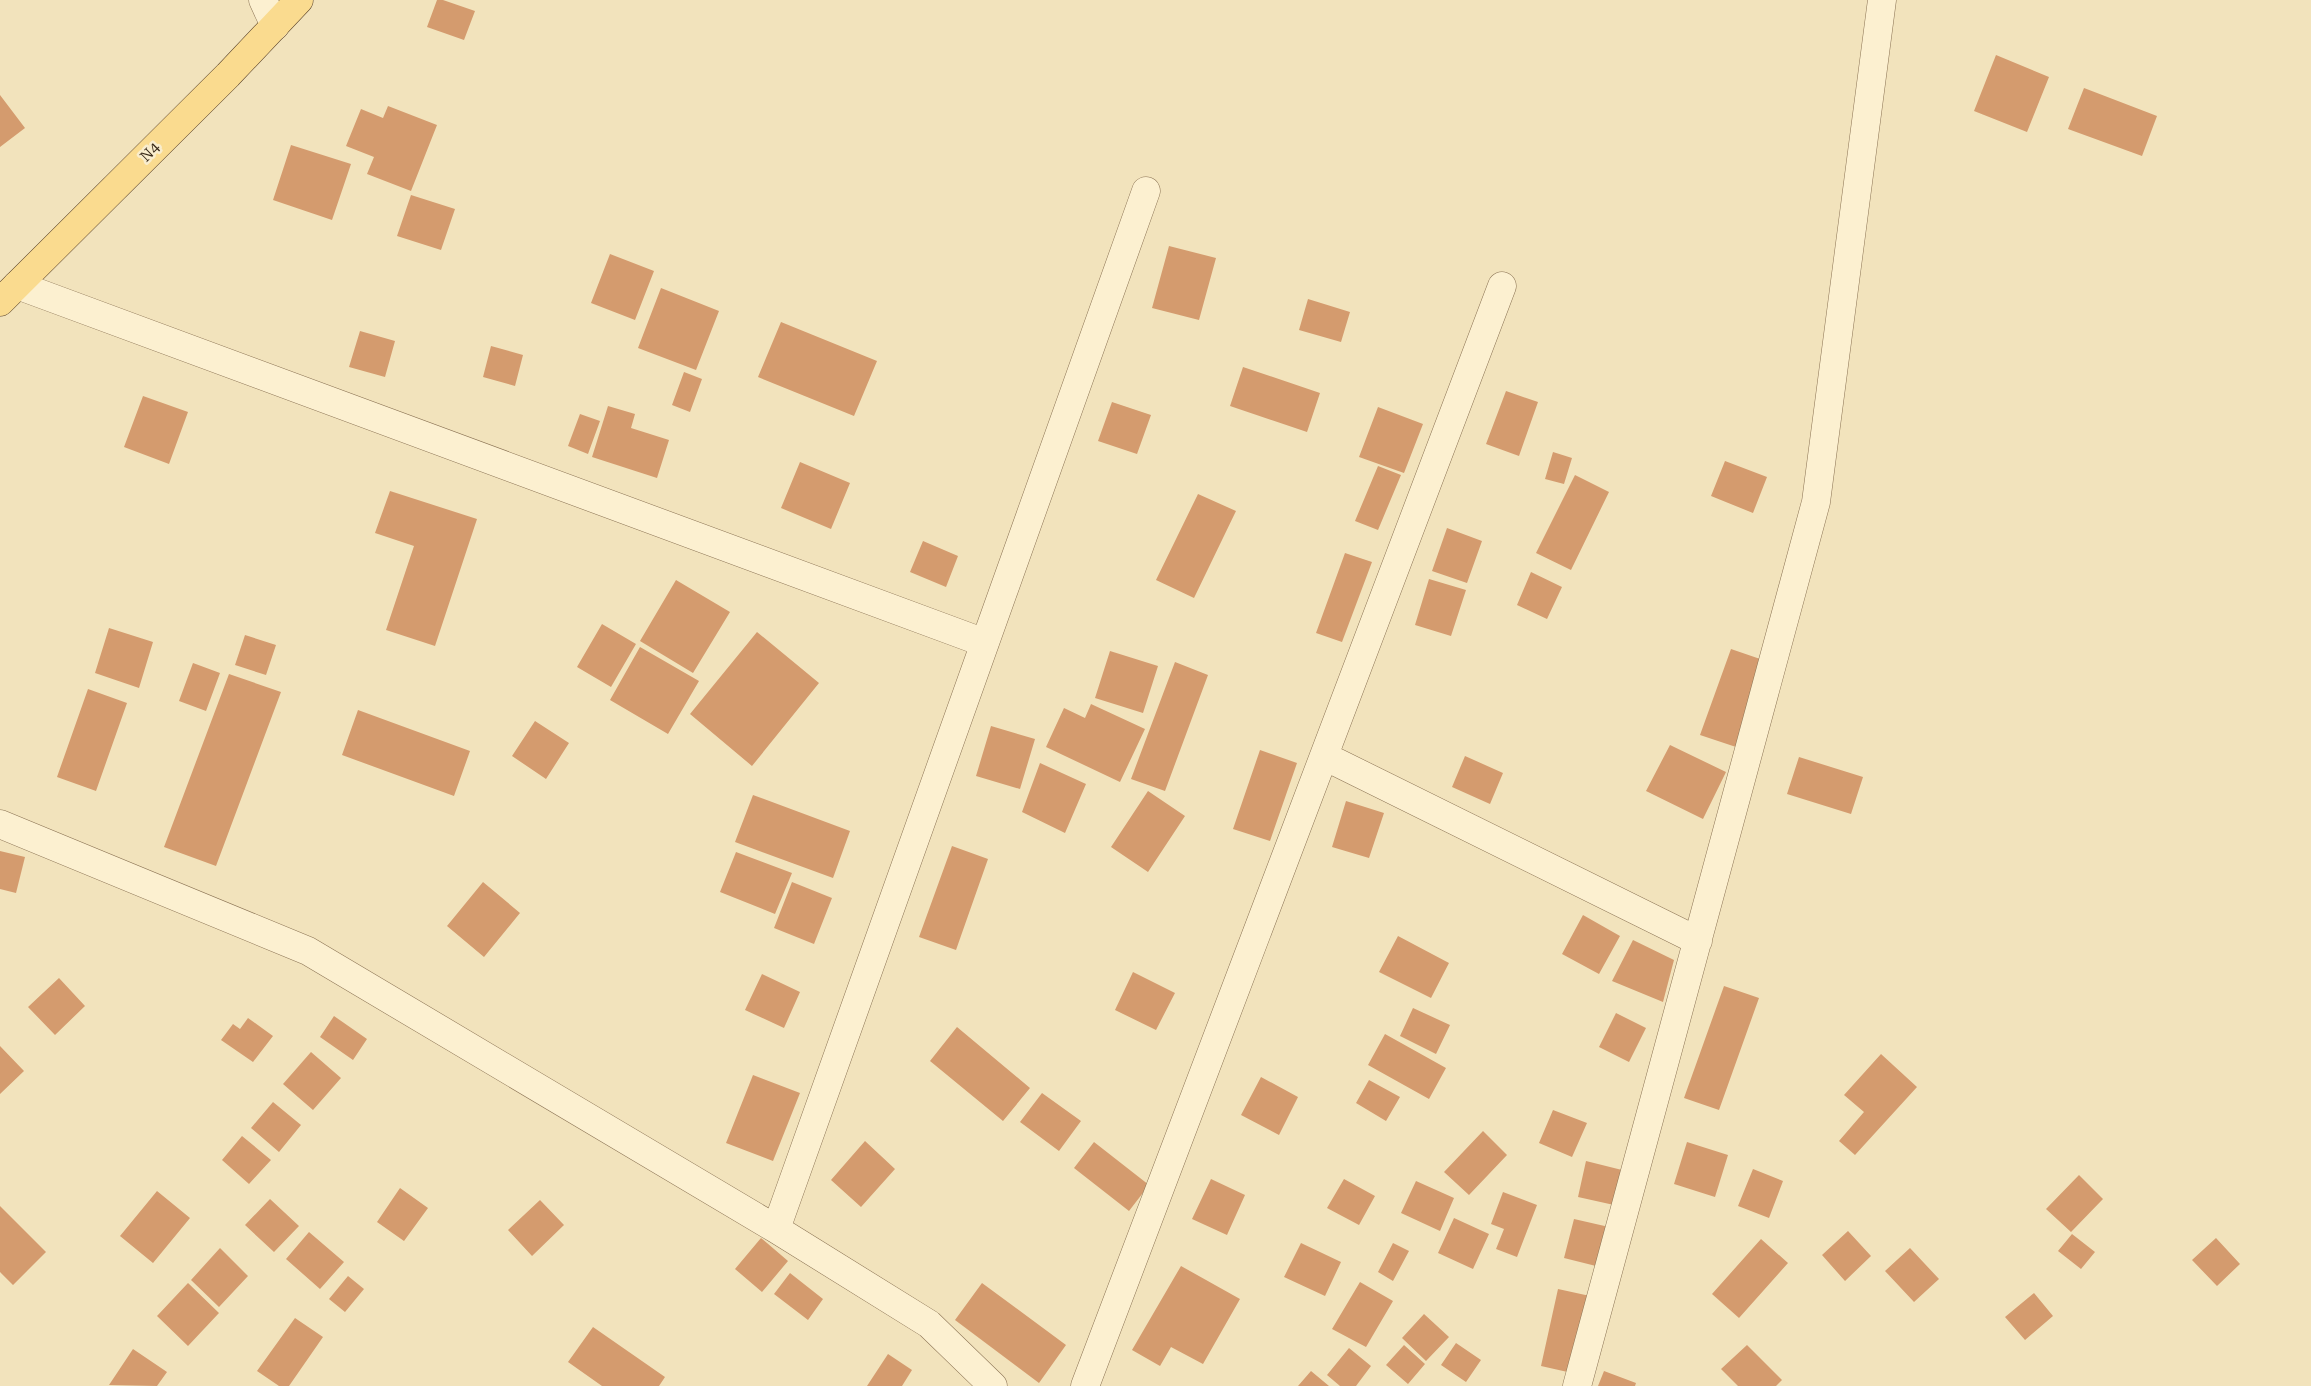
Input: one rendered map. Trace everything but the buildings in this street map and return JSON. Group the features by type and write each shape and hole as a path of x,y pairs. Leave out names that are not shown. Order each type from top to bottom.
{"main road":[{"name":"N4","path":"8,294 228,75 299,0"}],"street":[{"path":"263,0 274,26"},
{"path":"1577,1386 1816,502 1882,0"},
{"path":"776,1229 1146,191"},
{"path":"1086,1386 1502,286"},
{"path":"8,294 985,643"},
{"path":"1324,756 1698,941"},
{"path":"0,824 308,951 776,1229 929,1324 993,1386"}]}
